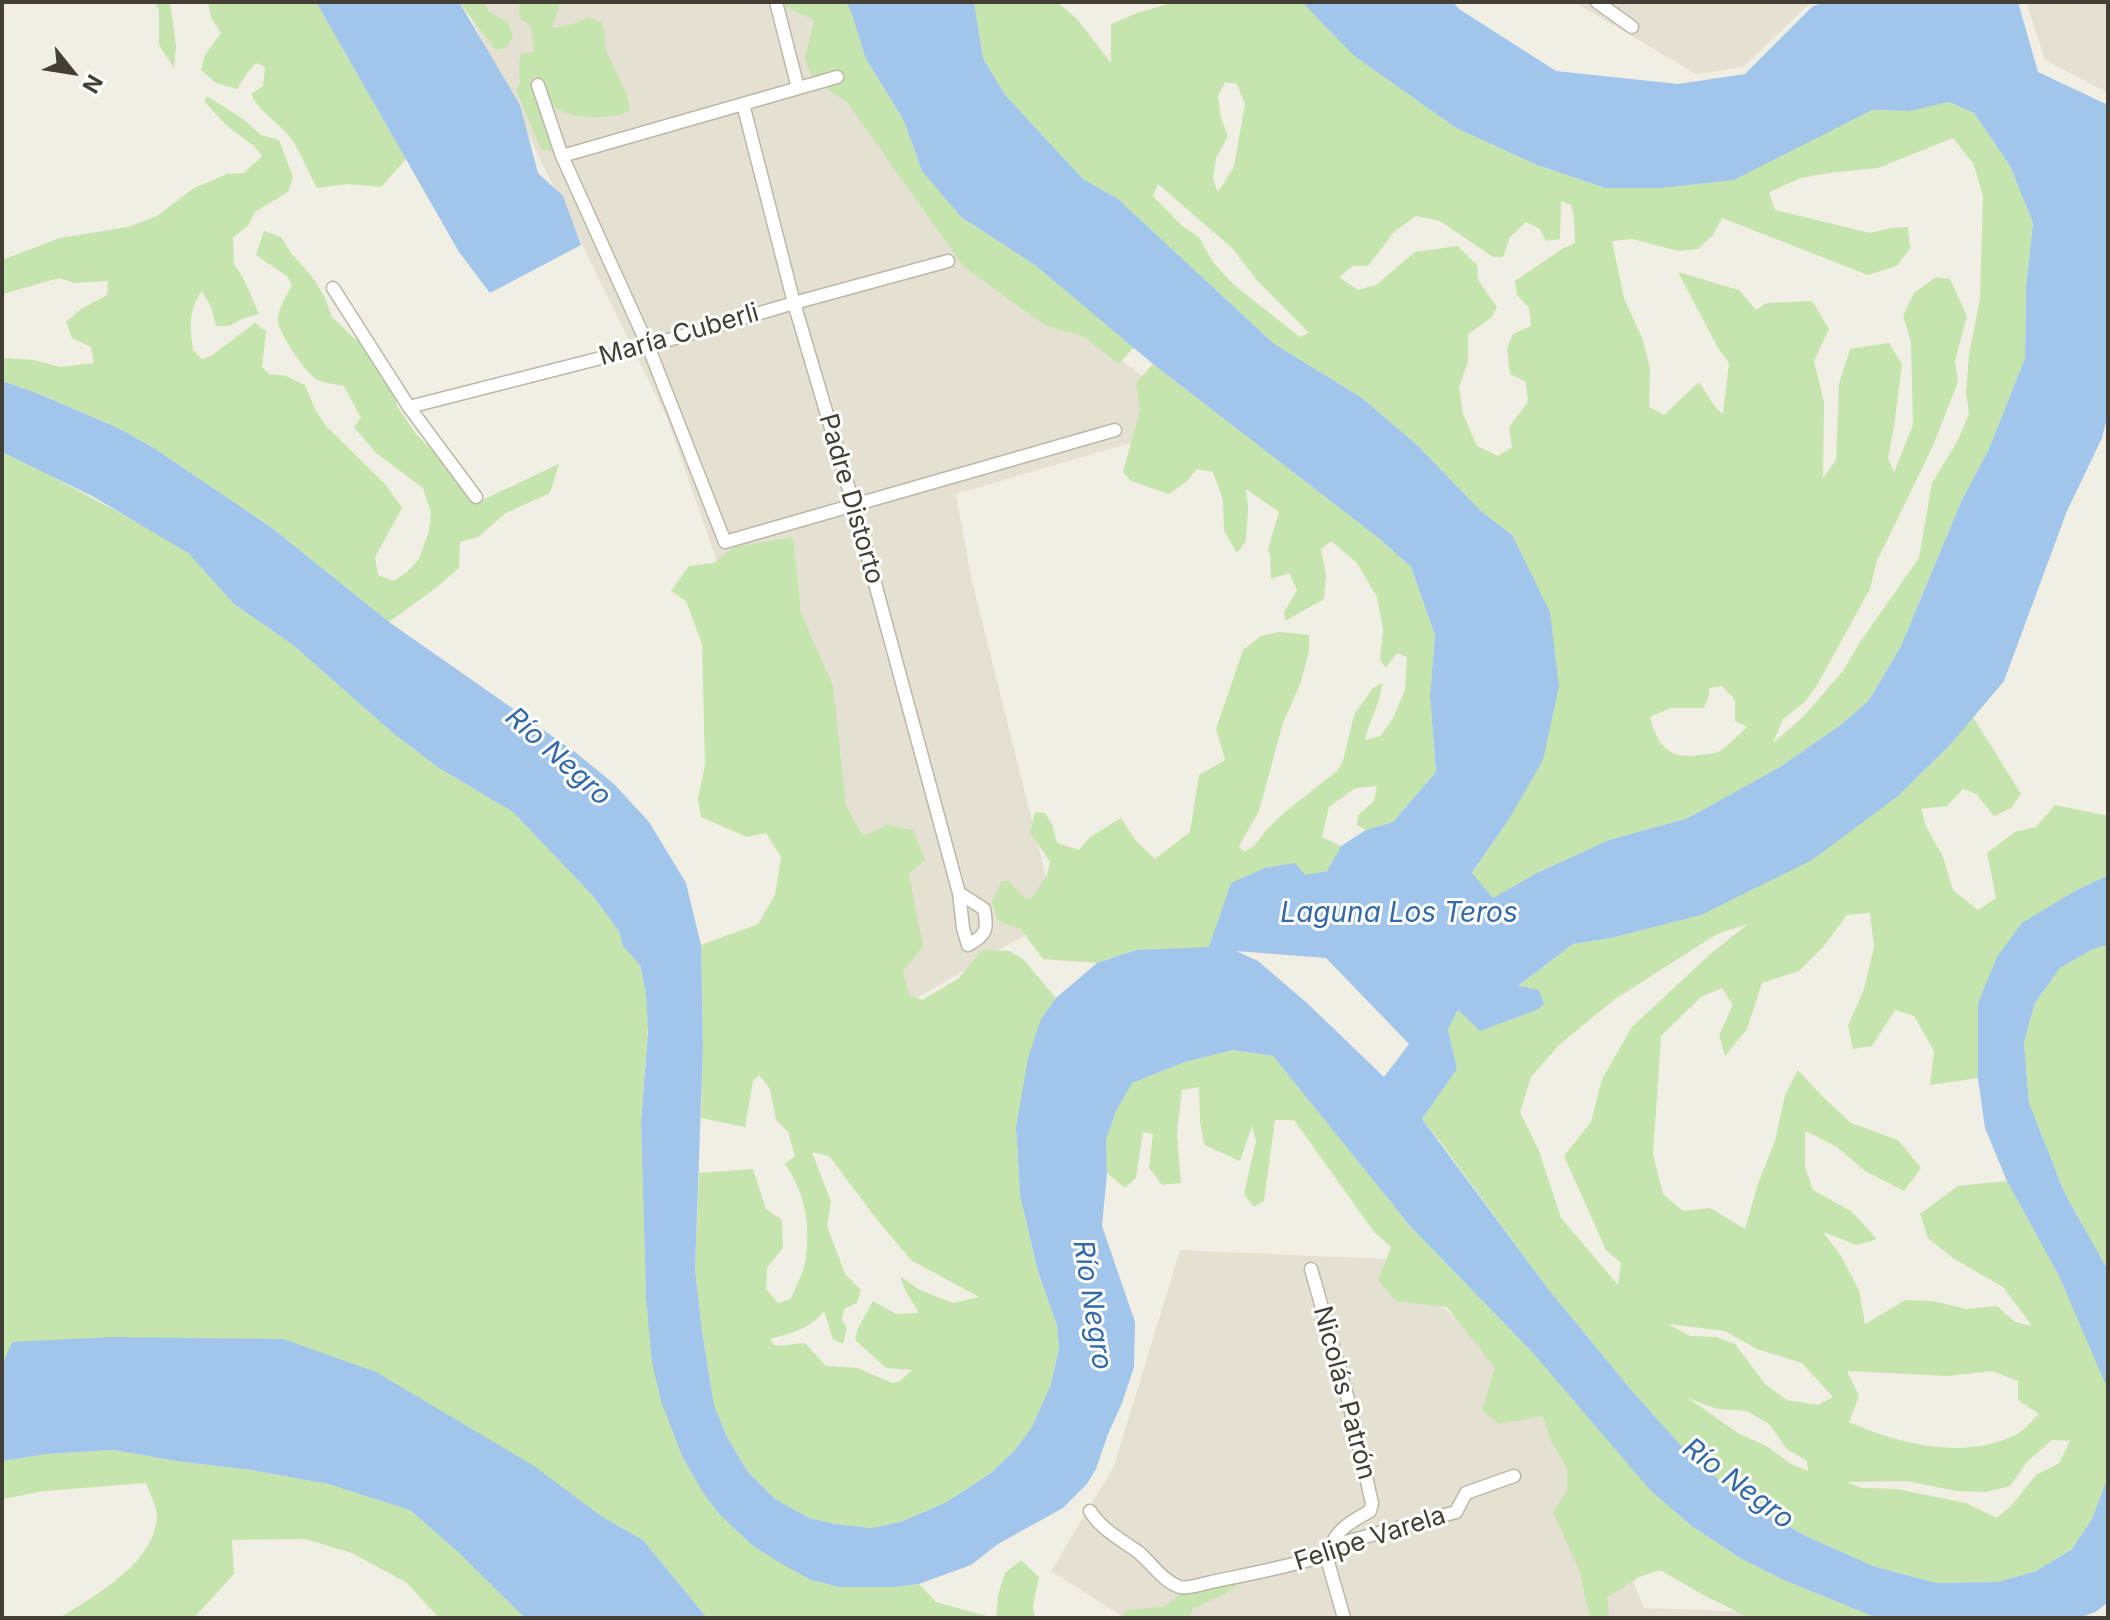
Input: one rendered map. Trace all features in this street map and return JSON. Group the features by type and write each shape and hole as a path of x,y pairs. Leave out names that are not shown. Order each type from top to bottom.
{"street":[{"path":"776,2 798,88"},
{"path":"1597,2 1632,27"},
{"path":"562,156 837,77"},
{"path":"538,85 562,156 648,346 725,542 1115,430"},
{"name":"Padre Distorto","path":"743,104 794,303 854,506 959,893"},
{"name":"María Cuberli","path":"409,407 648,346 948,261"},
{"path":"333,288 409,407 476,497"},
{"name":"Nicolás Patrón","path":"1311,1269 1349,1403 1372,1503 1370,1511 1339,1532 1329,1550"},
{"name":"Felipe Varela","path":"1090,1511 1097,1522 1182,1588 1262,1572 1456,1512 1466,1493 1514,1476"},
{"path":"1329,1550 1344,1618"}],"shaded area":[{"path":"463,2 829,2 986,263 1205,421 956,494 971,577 1056,917 886,1016 749,653 667,418"},
{"path":"1574,2 1818,2 1807,6 1743,67 1696,74"},
{"path":"2026,2 2108,2 2108,93 2045,60"},
{"path":"1180,1250 1386,1259 1565,1412 1644,1608 1839,1615 1847,1618 1125,1618 1051,1571 1114,1466"}],"green space":[{"path":"153,2 170,2 176,46 174,68 159,45 159,9"},
{"path":"208,2 316,2 406,159 381,187 347,184 317,188 290,137 251,94 263,86 265,67 256,63 237,89 216,83 201,70 205,55 221,33 211,18"},
{"path":"459,2 484,2 489,12 508,22 513,36 506,48 496,50"},
{"path":"519,2 557,2 559,6 552,28 589,17 602,23 605,48 627,95 630,111 607,117 583,116 563,112 538,99 552,138 551,151 541,149 516,90 520,81 521,54 534,52 531,26 520,18"},
{"path":"775,2 846,2 865,57 904,121 922,171 961,217 1035,265 1134,347 1119,364 1083,336 1046,326 964,267 847,102 813,80 805,59 814,20"},
{"path":"974,2 1057,2 1077,19 1111,63 1111,24 1137,13 1174,2 1302,2 1353,55 1456,128 1537,165 1605,188 1819,135 1872,110 1910,111 1949,102 1974,113 2010,166 2033,223 2026,287 2025,358 1989,449 1961,502 1901,646 1869,700 1842,724 1780,767 1688,818 1609,840 1537,873 1493,898 1472,874 1509,819 1512,535 1481,511 1416,444 1362,398 1273,343 1118,199 1083,179 1005,95 983,58","holes":["1225,82 1237,84 1245,104 1234,167 1218,192 1213,180 1216,158 1228,136 1221,118 1218,96","1953,138 1973,163 1983,196 1980,298 1969,355 1966,393 1969,414 1958,440 1932,483 1919,558 1843,671 1803,717 1773,743 1783,719 1805,702 1817,685 1870,589 1877,561 1932,448 1958,382 1955,361 1967,316 1950,279 1936,277 1914,293 1903,316 1911,342 1913,425 1894,472 1888,458 1902,364 1889,343 1850,349 1839,384 1836,460 1823,478 1824,402 1814,361 1829,329 1812,301 1767,303 1756,310 1739,290 1678,272 1729,363 1723,414 1699,382 1664,415 1649,407 1650,369 1643,340 1624,298 1612,241 1632,239 1678,251 1698,249 1713,235 1722,218 1868,275 1897,266 1910,248 1908,227 1870,233 1775,210 1769,192 1801,178 1878,168","1158,184 1232,248 1257,280 1309,333 1300,337 1234,285 1213,262 1199,237 1181,225 1153,196","1561,201 1571,205 1575,243 1515,281 1517,295 1529,308 1531,326 1513,334 1507,349 1510,374 1526,382 1528,402 1509,427 1512,447 1498,456 1477,446 1463,414 1459,387 1468,362 1468,334 1491,318 1497,307 1478,280 1477,265 1458,246 1415,252 1376,285 1358,290 1339,277 1353,266 1368,266 1394,232 1416,216 1440,221 1493,257 1503,257 1510,237 1526,222 1540,229 1546,241 1560,239","1722,686 1735,700 1735,721 1747,727 1716,753 1688,756 1666,748 1656,735 1650,717 1671,708 1704,708 1709,688"]},
{"path":"207,96 243,119 261,135 279,140 293,177 288,192 255,212 248,226 233,237 234,265 259,314 229,326 216,326 211,307 202,291 191,319 193,350 202,359 211,356 255,323 266,331 262,367 269,374 286,376 305,385 327,427 385,484 402,508 375,557 378,575 394,581 419,559 429,531 431,513 423,488 376,453 354,427 361,418 344,386 313,377 288,344 278,316 292,285 287,276 256,255 264,231 281,237 313,278 332,317 354,338 376,352 391,375 397,406 416,434 443,461 455,481 476,503 559,464 550,493 506,513 478,537 460,542 459,568 389,622 272,528 154,448 116,427 2,381 2,358 34,360 60,367 94,363 91,347 72,338 66,322 81,309 107,295 108,281 74,283 59,278 2,296 2,260 60,238 128,227 157,216 194,188 227,174 244,173 262,156 204,101"},
{"path":"1153,364 1381,540 1411,567 1435,635 1430,696 1436,772 1393,822 1366,830 1357,825 1358,815 1374,801 1377,786 1355,788 1329,807 1322,837 1341,846 1327,871 1231,883 1209,948 1136,950 1097,963 1043,959 1020,928 997,919 992,901 1002,881 1009,881 1025,899 1032,898 1047,875 1050,862 1030,832 1035,812 1045,813 1052,824 1057,843 1079,850 1090,837 1121,818 1137,842 1155,859 1190,832 1199,775 1225,760 1216,729 1243,650 1261,636 1279,632 1309,635 1309,651 1301,682 1283,723 1259,811 1239,846 1244,852 1254,846 1285,812 1337,771 1343,761 1354,715 1372,689 1382,683 1365,740 1381,736 1405,690 1407,657 1397,653 1386,668 1380,660 1383,629 1377,597 1357,563 1331,541 1321,549 1326,575 1324,599 1285,621 1284,612 1297,590 1289,573 1271,579 1268,549 1279,512 1246,489 1246,541 1237,553 1224,531 1223,500 1213,472 1197,469 1169,494 1131,481 1123,472 1140,410 1136,383"},
{"path":"2,452 144,526 188,553 234,604 293,645 394,734 439,768 513,812 593,896 620,933 622,945 640,965 646,994 648,1025 641,1122 646,1298 652,1353 662,1401 682,1456 720,1515 753,1546 811,1580 839,1587 919,1584 936,1602 994,1618 707,1618 643,1540 601,1516 13,1342 2,1366"},
{"path":"793,537 801,613 833,686 846,806 863,836 888,825 913,830 925,860 909,874 923,946 903,971 909,995 922,1000 958,979 982,950 1009,951 1023,959 1056,998 1041,1019 1016,1127 1020,1195 1038,1272 1057,1325 1059,1348 1051,1384 1032,1427 1015,1450 991,1473 945,1503 900,1522 872,1528 809,1518 775,1499 748,1472 727,1437 714,1405 702,1331 695,1270 699,1173 753,1169 766,1209 782,1220 783,1248 767,1268 766,1289 778,1303 791,1299 804,1268 807,1250 807,1224 802,1199 785,1164 795,1156 788,1132 776,1120 770,1089 759,1075 753,1081 745,1127 701,1118 701,945 758,924 775,895 781,857 766,833 747,837 701,817 698,798 705,765 702,644 686,601 671,591 689,566 714,563 734,547","holes":["812,1152 829,1156 911,1260 979,1297 953,1303 920,1290 900,1276 919,1313 896,1314 873,1301 855,1340 886,1368 912,1370 900,1381 892,1383 857,1368 826,1366 805,1343 774,1345 770,1339 807,1326 824,1311 833,1339 843,1344 847,1328 842,1320 844,1309 857,1303 861,1290 845,1274 827,1226 831,1202"]},
{"path":"1973,717 2021,794 2011,808 1994,816 1976,794 1963,789 1947,806 1921,809 1926,826 1943,857 1953,890 1978,910 1996,898 1987,853 2015,832 2036,827 2055,805 2108,816 2108,875 2075,891 1978,1003 1978,1078 1930,1085 1934,1051 1914,1016 1895,1010 1872,1046 1853,1049 1848,1026 1864,989 1874,947 1870,913 1847,915 1823,947 1799,971 1762,983 1747,1029 1725,1056 1719,1035 1733,1005 1722,988 1701,997 1661,1036 1653,1155 1663,1194 1683,1211 1710,1208 1745,1229 1775,1141 1785,1095 1798,1070 1851,1123 1898,1140 1921,1168 1904,1191 1865,1171 1837,1147 1805,1131 1805,1167 1813,1190 1851,1211 1877,1239 1857,1245 1823,1232 1841,1256 1859,1290 1865,1324 1905,1300 1933,1301 1966,1309 1997,1306 2015,1322 2032,1326 2003,1287 1954,1259 1928,1238 1920,1214 1958,1186 2007,1181 2059,1276 2108,1388 2108,1477 2092,1519 2071,1550 2036,1571 1998,1582 1936,1583 1873,1566 1806,1536 1746,1502 1693,1459 1632,1391 1549,1290 1422,1119 1457,1069 1448,1028 1458,1010 1480,1031 1537,1010 1544,1004 1517,987 1573,944 1611,938 1701,915 1898,796 1950,745","holes":["1748,924 1708,956 1632,1027 1602,1079 1591,1122 1564,1156 1606,1250 1621,1263 1618,1285 1561,1218 1539,1151 1520,1112 1531,1077 1559,1045 1615,999 1717,934","1668,1324 1725,1331 1757,1349 1802,1363 1833,1397 1818,1405 1787,1400 1766,1385 1735,1344 1716,1337 1690,1336","1847,1371 1948,1376 1992,1371 2018,1381 2018,1400 2039,1414 2020,1432 1997,1442 1975,1447 1932,1446 1889,1437 1849,1422 1859,1396","1688,1398 1717,1409 1747,1411 1769,1424 1787,1449 1807,1461 1808,1471 1791,1464 1768,1447 1738,1433","2052,1440 2070,1441 2059,1463 2036,1475 1997,1518 1966,1503 1897,1489 1862,1488 1847,1482 1906,1481 1957,1491 1986,1492 2010,1486 2027,1462"]},
{"path":"2108,945 2108,1270 2065,1194 2029,1103 2024,1042 2035,1003 2060,968 2093,949"},
{"path":"1233,1050 1273,1056 1410,1226 1532,1352 1652,1491 1693,1527 1740,1558 1786,1581 1877,1618 1750,1618 1660,1570 1639,1577 1607,1597 1609,1618 1590,1618 1579,1570 1553,1512 1567,1491 1567,1468 1551,1441 1543,1416 1499,1424 1482,1410 1495,1368 1447,1307 1396,1301 1378,1280 1391,1247 1374,1232 1294,1120 1275,1120 1264,1201 1254,1207 1244,1194 1256,1141 1252,1126 1240,1161 1204,1145 1199,1087 1182,1090 1177,1133 1181,1183 1162,1185 1149,1168 1153,1134 1143,1132 1136,1178 1125,1188 1107,1173 1106,1140 1116,1111 1132,1083 1185,1062"},
{"path":"114,1450 328,1484 410,1510 525,1618 439,1618 407,1583 352,1553 305,1539 232,1540 234,1574 194,1618 59,1618 105,1589 134,1564 153,1535 157,1518 155,1505 146,1483 45,1491 2,1499 2,1461 47,1454"},
{"path":"1021,1560 1039,1577 1033,1605 1035,1618 996,1618 998,1595 1005,1573"},
{"path":"1243,1580 1225,1594 1192,1609 1190,1618 1118,1618 1128,1610 1164,1607 1186,1590"}],"water":[{"path":"316,2 459,2 520,105 538,173 563,196 581,245 490,293 459,252"},
{"path":"846,2 974,2 983,58 1005,95 1083,179 1118,199 1273,343 1362,398 1416,444 1481,511 1512,535 1550,612 1559,686 1543,760 1509,819 1472,873 1493,898 1537,873 1609,840 1688,818 1780,767 1842,724 1869,700 1901,646 1961,502 1989,449 2025,358 2026,287 2033,223 2010,166 1974,113 1949,102 1910,111 1872,110 1734,180 1660,188 1605,188 1537,165 1456,128 1353,55 1302,2 1453,2 1459,9 1556,71 1678,84 1745,74 1813,6 1828,2 2018,2 2038,72 2108,105 2108,414 2102,438 2067,511 2004,681 1950,745 1898,796 1812,860 1701,915 1611,938 1573,944 1518,986 1539,990 1544,1004 1537,1010 1480,1031 1458,1010 1448,1029 1457,1069 1422,1119 1549,1290 1632,1391 1693,1459 1746,1502 1806,1536 1873,1566 1936,1583 1998,1582 2036,1571 2071,1550 2092,1519 2108,1477 2108,1602 2097,1611 2080,1618 1877,1618 1786,1581 1740,1558 1693,1527 1651,1491 1532,1352 1410,1226 1273,1056 1233,1050 1185,1062 1132,1083 1116,1111 1106,1140 1107,1173 1102,1226 1135,1322 1134,1367 1096,1469 1087,1484 1063,1508 998,1544 971,1565 919,1584 893,1587 839,1587 811,1580 753,1546 720,1515 682,1456 661,1401 652,1362 646,1298 641,1122 648,1031 646,994 640,965 622,945 620,933 593,896 513,812 439,768 394,734 293,645 234,604 188,553 94,497 2,452 2,381 116,427 154,448 272,528 389,622 575,752 614,784 649,822 686,883 701,945 703,1047 695,1270 714,1405 727,1437 748,1472 775,1499 809,1518 871,1528 900,1522 945,1503 991,1473 1015,1450 1032,1427 1051,1384 1059,1348 1057,1325 1038,1272 1020,1195 1016,1127 1028,1058 1041,1019 1056,998 1097,963 1136,950 1209,947 1231,883 1265,868 1295,863 1305,875 1327,871 1341,846 1366,830 1393,822 1436,772 1430,696 1435,635 1411,567 1381,540 1153,364 1035,265 961,217 922,171 904,121 865,57","holes":["1236,951 1326,958 1409,1044 1384,1077 1258,961"]},
{"path":"2108,875 2108,945 2093,949 2060,968 2035,1003 2024,1042 2029,1103 2065,1194 2108,1270 2108,1390 2059,1276 2007,1181 1985,1128 1978,1078 1978,1003 1997,957 2022,923"},
{"path":"111,1337 283,1339 376,1372 534,1466 601,1516 643,1540 707,1618 525,1618 410,1510 328,1484 114,1450 47,1454 2,1461 2,1366 12,1342"}],"water label":[{"name":"Río Negro","path":"558,757"},
{"name":"Laguna Los Teros","path":"1399,914"},
{"name":"Río Negro","path":"1092,1305"},
{"name":"Río Negro","path":"1738,1484"}]}
